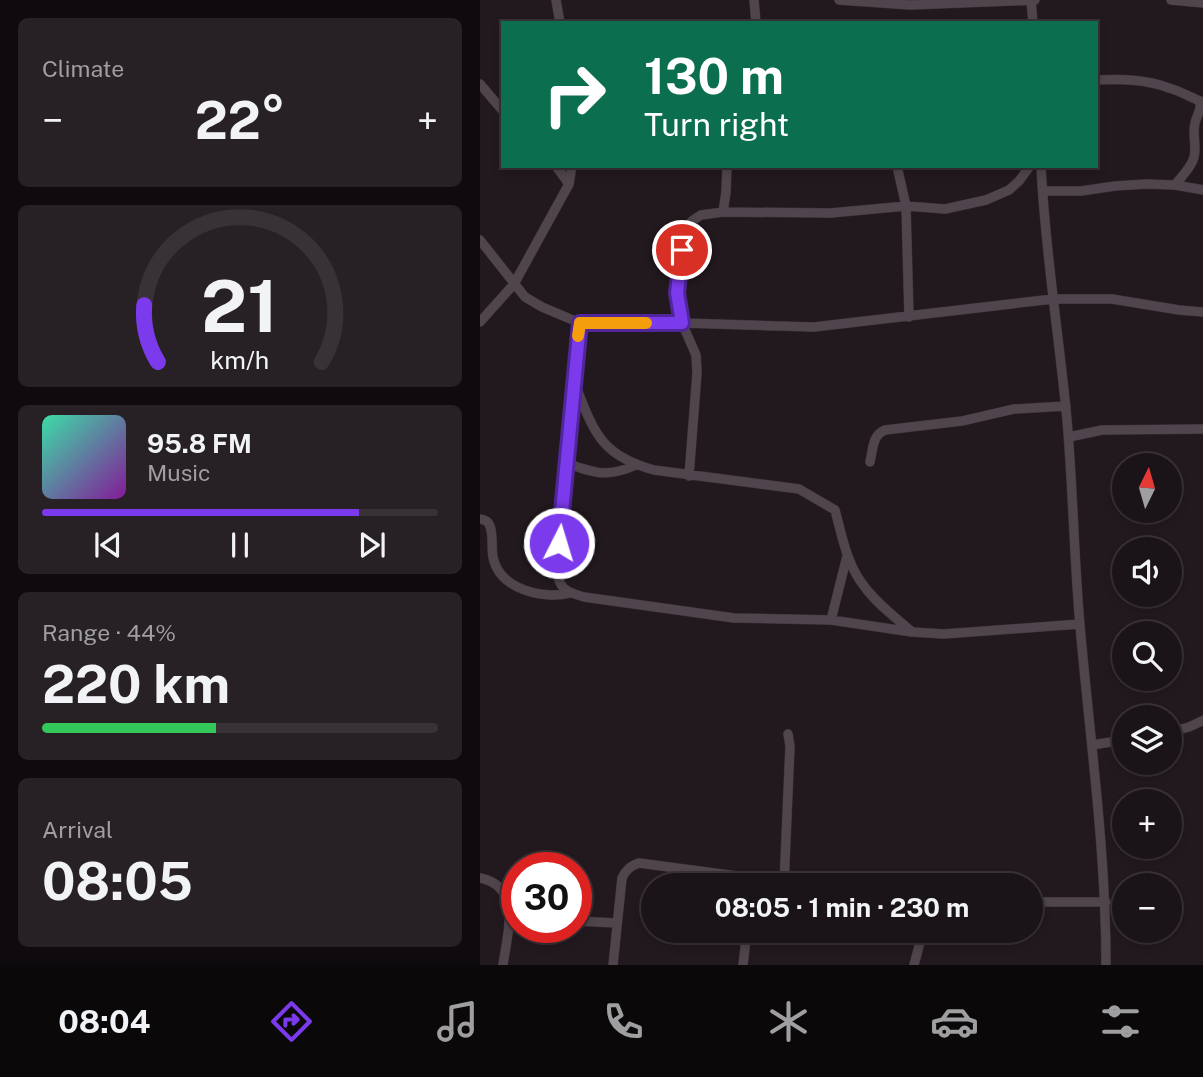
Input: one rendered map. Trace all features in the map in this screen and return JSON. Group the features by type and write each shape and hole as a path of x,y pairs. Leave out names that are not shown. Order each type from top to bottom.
{"street":[{"path":"556,0 559,21"},
{"path":"754,0 756,21"},
{"path":"839,0 910,5 1032,0 1033,21"},
{"path":"1171,0 1203,3"},
{"path":"1098,80 1119,79 1167,87 1200,101 1203,105 1195,122 1195,156 1175,185"},
{"path":"480,84 501,109"},
{"path":"557,168 569,184"},
{"path":"480,323 514,284 569,184 572,168"},
{"path":"723,212 727,168"},
{"path":"897,168 906,206 909,317"},
{"path":"689,476 696,355 682,323 677,293 685,229 692,221 701,215 723,212 831,213 906,206 945,209 986,200 1008,190 1029,168"},
{"path":"1041,168 1069,438 1080,624 1106,902 1106,965"},
{"path":"1043,191 1081,191 1146,184 1203,190"},
{"path":"480,240 525,297 580,323 814,327 1053,299 1112,299 1203,312"},
{"path":"580,323 556,569 562,587 570,593 734,618 831,620 944,634 1080,624"},
{"path":"573,380 599,438 623,459 654,470 798,489 835,510 847,556 863,586 912,632"},
{"path":"870,462 876,437 879,432 885,430 962,421 1014,409 1066,406"},
{"path":"1069,438 1102,430 1203,429"},
{"path":"566,463 593,473 621,472 636,465"},
{"path":"480,519 487,521 490,526 493,559 500,576 524,591 560,595 570,593"},
{"path":"831,620 847,556"},
{"path":"1182,729 1203,720"},
{"path":"785,873 790,746 788,734"},
{"path":"1092,745 1112,742"},
{"path":"613,965 625,871 639,863 698,873"},
{"path":"480,878 493,882 501,888"},
{"path":"1043,902 1106,902"},
{"path":"592,922 617,923"},
{"path":"503,965 508,943"},
{"path":"743,965 746,943"},
{"path":"914,965 920,943"}],"slow traffic":[{"path":"578,336 580,323 646,323"}],"route":[{"path":"559,543 580,323 682,323 677,293 682,250"}]}
